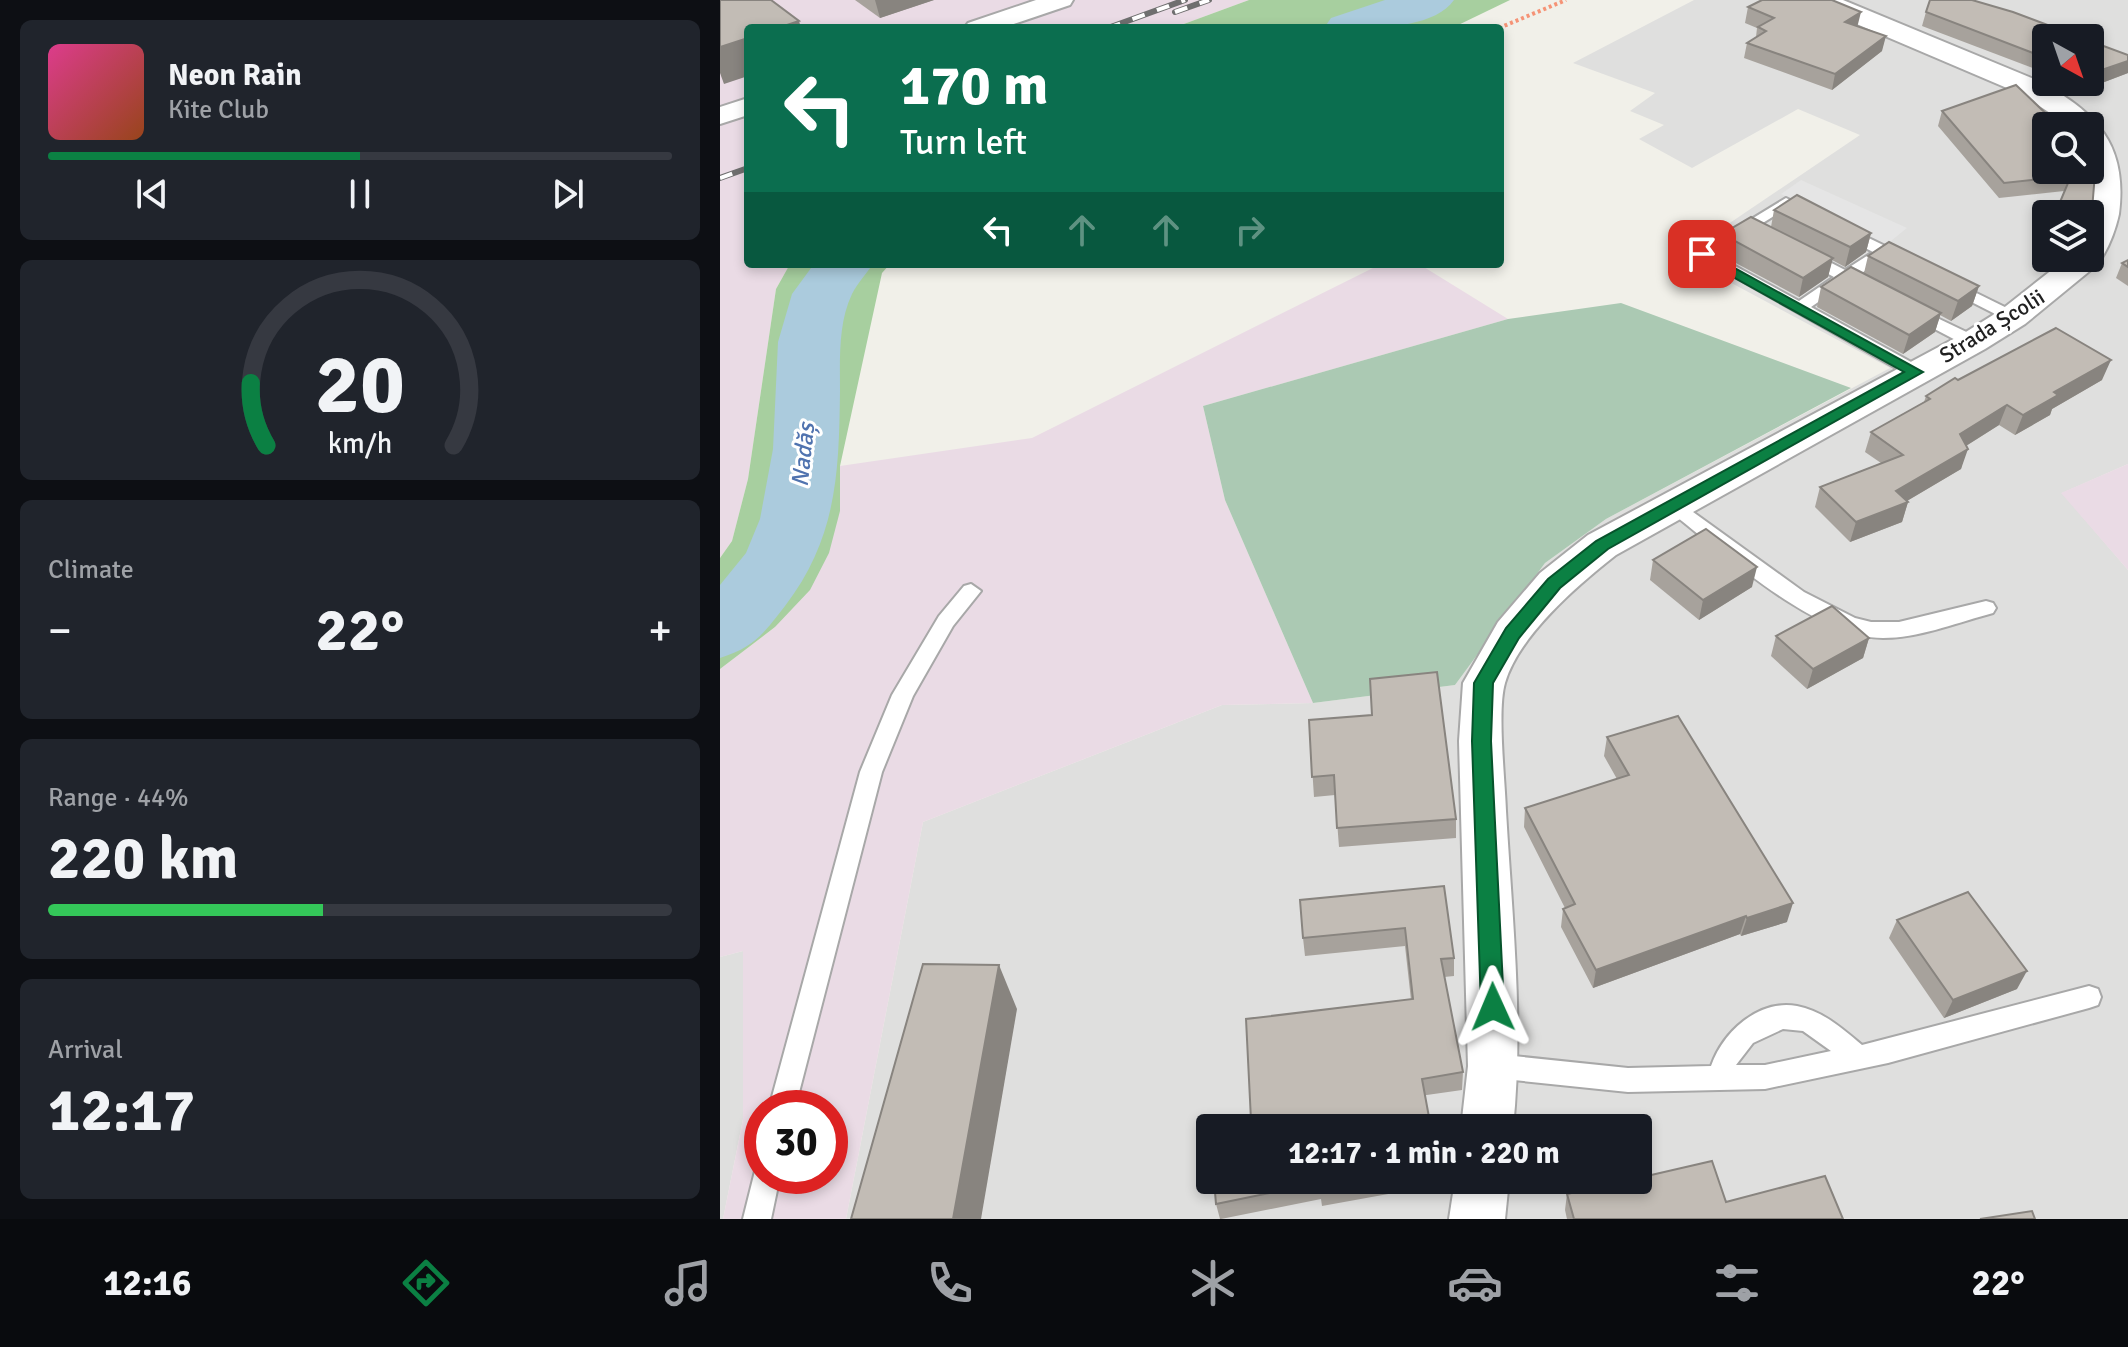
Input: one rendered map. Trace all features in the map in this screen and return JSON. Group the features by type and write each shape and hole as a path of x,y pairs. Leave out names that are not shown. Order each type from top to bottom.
{"street":[{"path":"989,24 1061,0"},
{"path":"1821,0 1874,9 2031,88 2090,123 2109,141 2122,148 2122,192 2104,231"},
{"path":"2031,88 2103,108"},
{"path":"720,116 744,107"},
{"name":"Strada Școlii","path":"1489,1114 1494,1066 1481,741 1484,683 1512,633 1554,583 1602,545 1973,342 2013,317 2069,272"},
{"path":"1477,1219 1480,1194"}],"lane":[{"path":"1916,372 1702,254 1755,230 1786,202 2013,317"},
{"path":"1790,248 1874,291"},
{"path":"1799,308 1884,251"},
{"path":"1902,306 1973,342"},
{"path":"1675,505 1793,593 1840,619 1869,630 1901,627 1986,608"},
{"path":"787,1090 871,772 903,695 946,621 971,591"},
{"path":"1494,1066 1628,1080 1765,1077 1859,1058 2089,997"},
{"path":"1720,1080 1726,1056 1736,1042 1767,1020 1783,1014 1820,1026 1859,1058"},
{"path":"757,1219 762,1194"}],"path":[{"path":"1504,26 1566,0"}],"shaded area":[{"path":"720,0 1249,0 1184,24 744,24 744,268 788,268 776,289 748,479 732,541 720,558"},
{"path":"1694,0 2128,0 2128,464 2062,493 2128,570 2128,1219 846,1219 923,822 1222,705 1313,703 1455,685 1545,563 1606,519 1890,368 1681,256 1860,135 1798,109 1692,168 1639,139 1664,125 1630,111 1655,93 1573,63"},
{"path":"1801,180 1907,228 1886,245 1781,194"},
{"path":"1373,268 1425,268 1508,319 1203,406 1225,500 1313,703 1222,705 923,822 846,1219 723,1219 743,1119 743,951 720,957 720,669 775,627 840,511 840,466 1032,438"},
{"path":"2128,464 2128,570 2061,493"},
{"path":"743,951 743,1119 723,1219 720,1219 720,957"}],"green space":[{"path":"1249,0 1510,0 1460,24 1184,24"},
{"path":"788,268 886,268 882,273 840,466 840,511 829,553 810,590 775,627 720,669 720,558 732,541 748,479 776,289"},
{"path":"1621,303 1851,388 1606,519 1545,563 1455,685 1313,703 1225,500 1203,406 1508,319"}],"building":[{"path":"720,0 771,0 799,21 790,24 744,24 744,39 720,47"},
{"path":"1762,0 1832,0 1861,12 1845,22 1886,36 1835,74 1747,43 1766,31 1758,27 1774,18 1748,7"},
{"path":"1930,0 1972,0 2045,24 2032,24 2032,53 1926,12"},
{"path":"2104,46 2128,55 2128,61 2104,69"},
{"path":"2016,85 2044,112 2032,112 2032,180 2004,183 1942,111"},
{"path":"2068,184 2094,184 2093,200 2061,200"},
{"path":"1797,195 1871,233 1850,247 1774,210"},
{"path":"1751,217 1833,258 1803,278 1722,234"},
{"path":"1889,242 1979,286 1958,301 1868,256"},
{"path":"1851,267 1941,313 1909,335 1821,287"},
{"path":"2056,328 2111,360 2054,392 2058,395 2023,415 2007,405 1960,434 1968,449 1896,491 1908,502 1856,522 1820,487 1903,455 1871,432 1930,399 1926,396 1955,378 1958,380"},
{"path":"1706,529 1757,567 1703,600 1653,560"},
{"path":"1832,606 1869,638 1813,669 1776,636"},
{"path":"1437,672 1456,819 1337,828 1334,775 1312,777 1309,720 1372,715 1370,679"},
{"path":"1678,716 1793,903 1746,916 1596,970 1563,909 1575,904 1525,808 1629,775 1607,737"},
{"path":"1444,886 1454,958 1441,959 1463,1072 1422,1079 1428,1114 1251,1114 1246,1019 1413,999 1405,928 1303,938 1300,900"},
{"path":"1968,892 2027,971 1953,1000 1897,920"},
{"path":"923,964 999,965 953,1219 851,1219"},
{"path":"1712,1161 1726,1202 1825,1176 1843,1219 1574,1219 1567,1194 1652,1194 1652,1175"},
{"path":"1215,1194 1265,1194 1216,1204"},
{"path":"2032,1211 2035,1219 1980,1219"}],"waterway":[{"name":"Nadăș","path":"1360,24 1431,0"},
{"name":"Nadăș","path":"720,630 736,616 778,564 795,519 806,449 809,342 822,294 841,268"}],"railway":[{"path":"1119,24 1185,0"},
{"path":"1175,12 1209,0"},
{"path":"720,178 744,169"}],"route":[{"path":"1493,1007 1481,741 1484,683 1512,633 1554,583 1602,545 1916,372 1702,254"}]}
